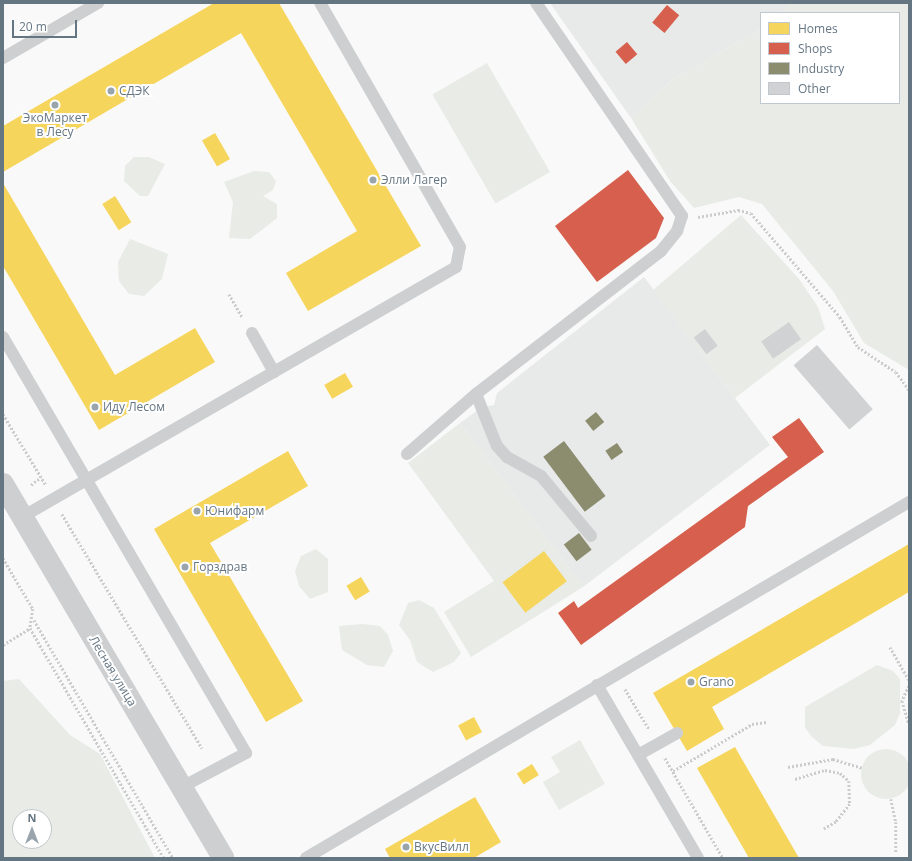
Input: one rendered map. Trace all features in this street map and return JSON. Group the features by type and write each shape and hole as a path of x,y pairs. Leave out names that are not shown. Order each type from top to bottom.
{"street":[{"name":"Лесная улица","path":"3,484 223,858"}],"lane":[{"path":"3,58 98,3"},
{"path":"22,517 54,500 456,267 460,247 320,3"},
{"path":"407,454 476,394 661,251 677,231 682,216 536,3"},
{"path":"252,333 274,372"},
{"path":"3,337 246,753 182,787"},
{"path":"476,394 497,446 507,457 541,476 591,536"},
{"path":"308,857 616,673 909,502"},
{"path":"597,685 698,858"},
{"path":"638,755 677,733"}],"path":[{"path":"682,216 694,218 738,210 751,213 840,317 858,347 896,372 909,390"},
{"path":"229,294 252,333"},
{"path":"3,414 202,748"},
{"path":"31,485 41,478"},
{"path":"3,558 33,609 34,620 173,858"},
{"path":"3,645 30,628 34,620"},
{"path":"30,628 164,858"},
{"path":"890,646 909,680"},
{"path":"616,673 723,858"},
{"path":"909,686 902,701 909,724"},
{"path":"673,771 752,724 767,722"},
{"path":"788,766 833,759 862,768"},
{"path":"795,779 825,770 840,773 849,781 850,804 836,822 824,829"},
{"path":"891,799 896,822 896,852"}],"shaded area":[{"path":"550,3 792,3 782,12 760,12 760,30 672,80 631,118"},
{"path":"792,3 909,3 909,370 864,343 833,291 762,204 739,197 694,208 670,181 631,118 672,80 760,30 760,104 900,104 900,12 782,12"},
{"path":"487,63 550,172 495,204 432,94"},
{"path":"134,157 149,157 165,164 148,196 140,196 124,181 125,166"},
{"path":"254,171 269,172 276,181 273,190 263,196 277,204 277,218 250,239 229,238 233,202 224,182"},
{"path":"741,215 799,279 818,307 825,329 735,398 653,290"},
{"path":"130,239 168,254 162,279 144,296 129,294 119,281 118,262"},
{"path":"644,277 770,445 583,587 460,423 482,407 494,405 497,393"},
{"path":"460,423 583,587 471,657 444,612 494,581 408,463"},
{"path":"316,549 328,559 328,592 310,599 299,586 295,571 301,556"},
{"path":"419,600 434,608 461,653 454,662 433,672 417,662 410,640 399,625 408,603"},
{"path":"363,624 380,626 388,635 393,651 384,667 367,665 342,650 339,626"},
{"path":"877,665 893,671 900,679 900,713 895,725 870,745 854,749 823,746 812,737 805,728 805,707"},
{"path":"19,679 70,735 100,754 155,858 3,858 3,681"},
{"path":"580,740 605,784 559,810 543,782 560,772 551,757"},
{"path":"881,749 891,749 904,756 911,769 911,779 904,792 891,799 881,799 872,795 865,788 861,779 861,769 865,760 872,753"}],"building: Homes":[{"path":"214,3 279,3 421,246 308,311 286,273 357,231 241,33 3,172 3,126"},
{"path":"215,133 230,159 217,166 202,140"},
{"path":"3,183 115,375 195,328 215,362 99,430 3,266"},
{"path":"115,196 131,222 119,230 102,204"},
{"path":"345,373 353,387 332,399 324,385"},
{"path":"288,451 308,486 210,543 303,701 266,722 154,529"},
{"path":"909,544 909,592 712,707 724,729 687,751 653,693"},
{"path":"544,551 567,581 525,613 502,582"},
{"path":"361,577 370,592 355,600 346,586"},
{"path":"474,717 482,732 466,740 458,725"},
{"path":"735,747 799,858 749,858 697,768"},
{"path":"532,764 539,775 524,785 517,774"},
{"path":"475,797 501,842 474,858 390,858 385,849"}],"building: Shops":[{"path":"667,5 679,15 664,33 652,23"},
{"path":"627,42 637,54 626,64 616,52"},
{"path":"628,170 664,218 656,238 597,282 555,226"},
{"path":"799,418 824,452 748,506 745,527 581,645 558,613 574,601 578,608 788,457 772,437"}],"building: Industry":[{"path":"596,412 604,422 593,431 585,421"},
{"path":"564,441 606,496 585,512 543,457"},
{"path":"617,443 623,452 612,460 605,451"},
{"path":"579,533 592,550 576,561 564,544"}],"building: Other":[{"path":"789,322 801,339 773,359 761,342"},
{"path":"705,329 718,346 706,354 694,337"},
{"path":"817,345 873,409 849,429 794,365"}],"place":[{"name":"СДЭК","path":"111,91"},
{"name":"ЭкоМаркет в Лесу","path":"55,105"},
{"name":"Элли Лагер","path":"373,180"},
{"name":"Иду Лесом","path":"95,407"},
{"name":"Юнифарм","path":"197,511"},
{"name":"Горздрав","path":"185,567"},
{"name":"Grano","path":"691,682"},
{"name":"ВкусВилл","path":"406,847"}]}
